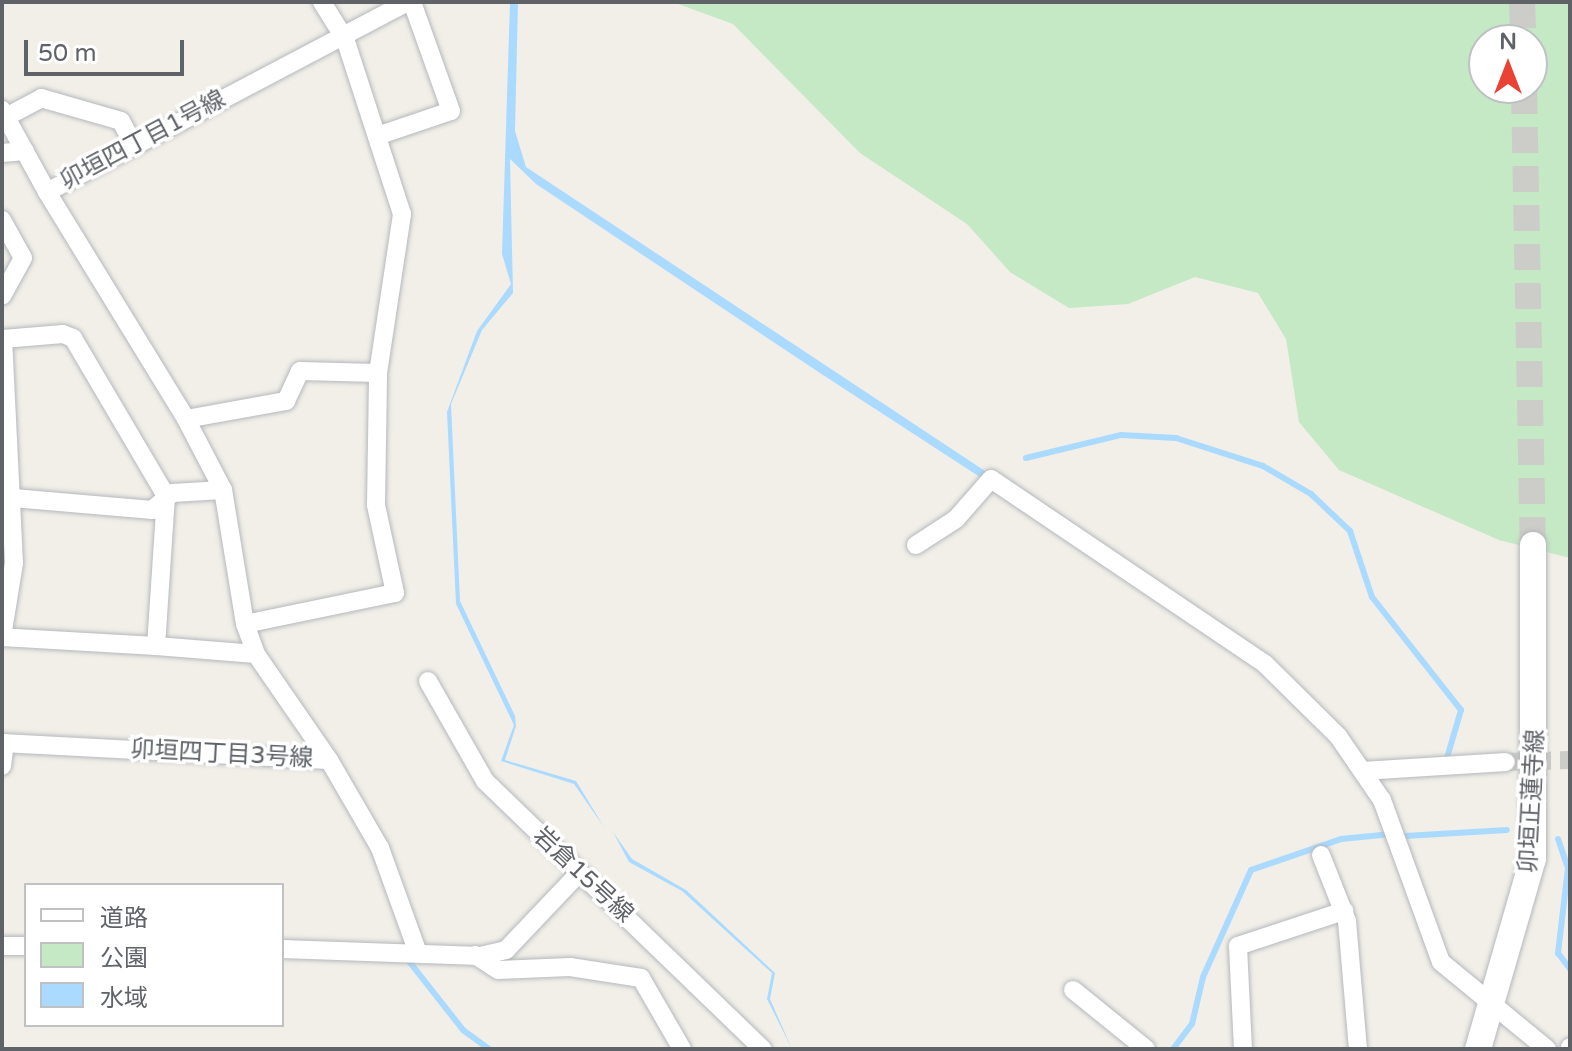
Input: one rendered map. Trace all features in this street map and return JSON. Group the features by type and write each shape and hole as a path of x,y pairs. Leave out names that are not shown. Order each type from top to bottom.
{"main road":[{"name":"卯垣正蓮寺線","path":"1478,1049 1494,1004 1533,859 1533,545"}],"street":[{"path":"245,624 395,593 376,505 378,373 402,214 345,39 322,2"},
{"path":"377,136 451,111 409,2"},
{"name":"卯垣四丁目1号線","path":"4,114 47,192 133,144 345,39 409,2"},
{"path":"4,114 41,98 121,121 133,144"},
{"path":"2,153 25,151"},
{"name":"卯垣四丁目3号線","path":"47,192 186,419 223,490 245,624 256,654 329,760"},
{"path":"2,220 23,258 2,296"},
{"path":"156,646 166,496 73,338 2,336 13,498 2,637 256,654"},
{"path":"186,419 286,401 300,371 378,373"},
{"path":"916,545 956,519 991,479 1265,664 1363,771 1396,826 1441,962 1547,1049"},
{"path":"13,498 152,510 166,496 223,490"},
{"name":"岩倉15号線","path":"428,681 485,781 763,1049"},
{"path":"2,766 3,743"},
{"name":"卯垣四丁目3号線","path":"3,743 329,760"},
{"path":"329,760 380,848 417,950"},
{"path":"1363,771 1506,762"},
{"path":"1321,855 1344,911 1358,1049"},
{"path":"284,949 417,950 475,955 506,950 579,873"},
{"path":"1243,1049 1238,946 1344,911"},
{"path":"2,946 24,946"},
{"path":"475,955 498,970 570,967 651,985"},
{"path":"651,985 676,962"},
{"path":"651,985 682,1049"},
{"path":"1073,990 1146,1049"}],"green space":[{"path":"673,2 1570,2 1570,558 1499,540 1339,470 1299,422 1286,339 1258,293 1195,277 1128,304 1069,308 1010,272 967,224 860,153 733,24"}],"water":[{"path":"510,2 518,2 515,131 526,167 988,473 983,479 823,375 536,184 510,159 513,293 482,330 451,404 460,601 515,716 516,726 505,760 576,781 604,827 574,784 501,761 514,725 456,604 447,412 477,331 511,284 502,254"},
{"path":"613,832 632,859 686,890 775,973 770,999 792,1049 767,999 772,973 682,891 629,862"}],"waterway":[{"path":"1026,458 1121,435 1176,438 1263,466 1311,494 1350,531 1372,597 1461,710 1447,758"},
{"path":"1405,836 1507,830"},
{"path":"1173,1049 1192,1024 1203,977 1251,870 1341,839 1392,834"},
{"path":"1558,839 1568,868 1558,953 1570,969"},
{"path":"408,960 463,1030 489,1049"}],"tunnel":[{"path":"1522,2 1523,24"},
{"path":"1524,104 1533,545"},
{"path":"1506,762 1570,760"}]}
